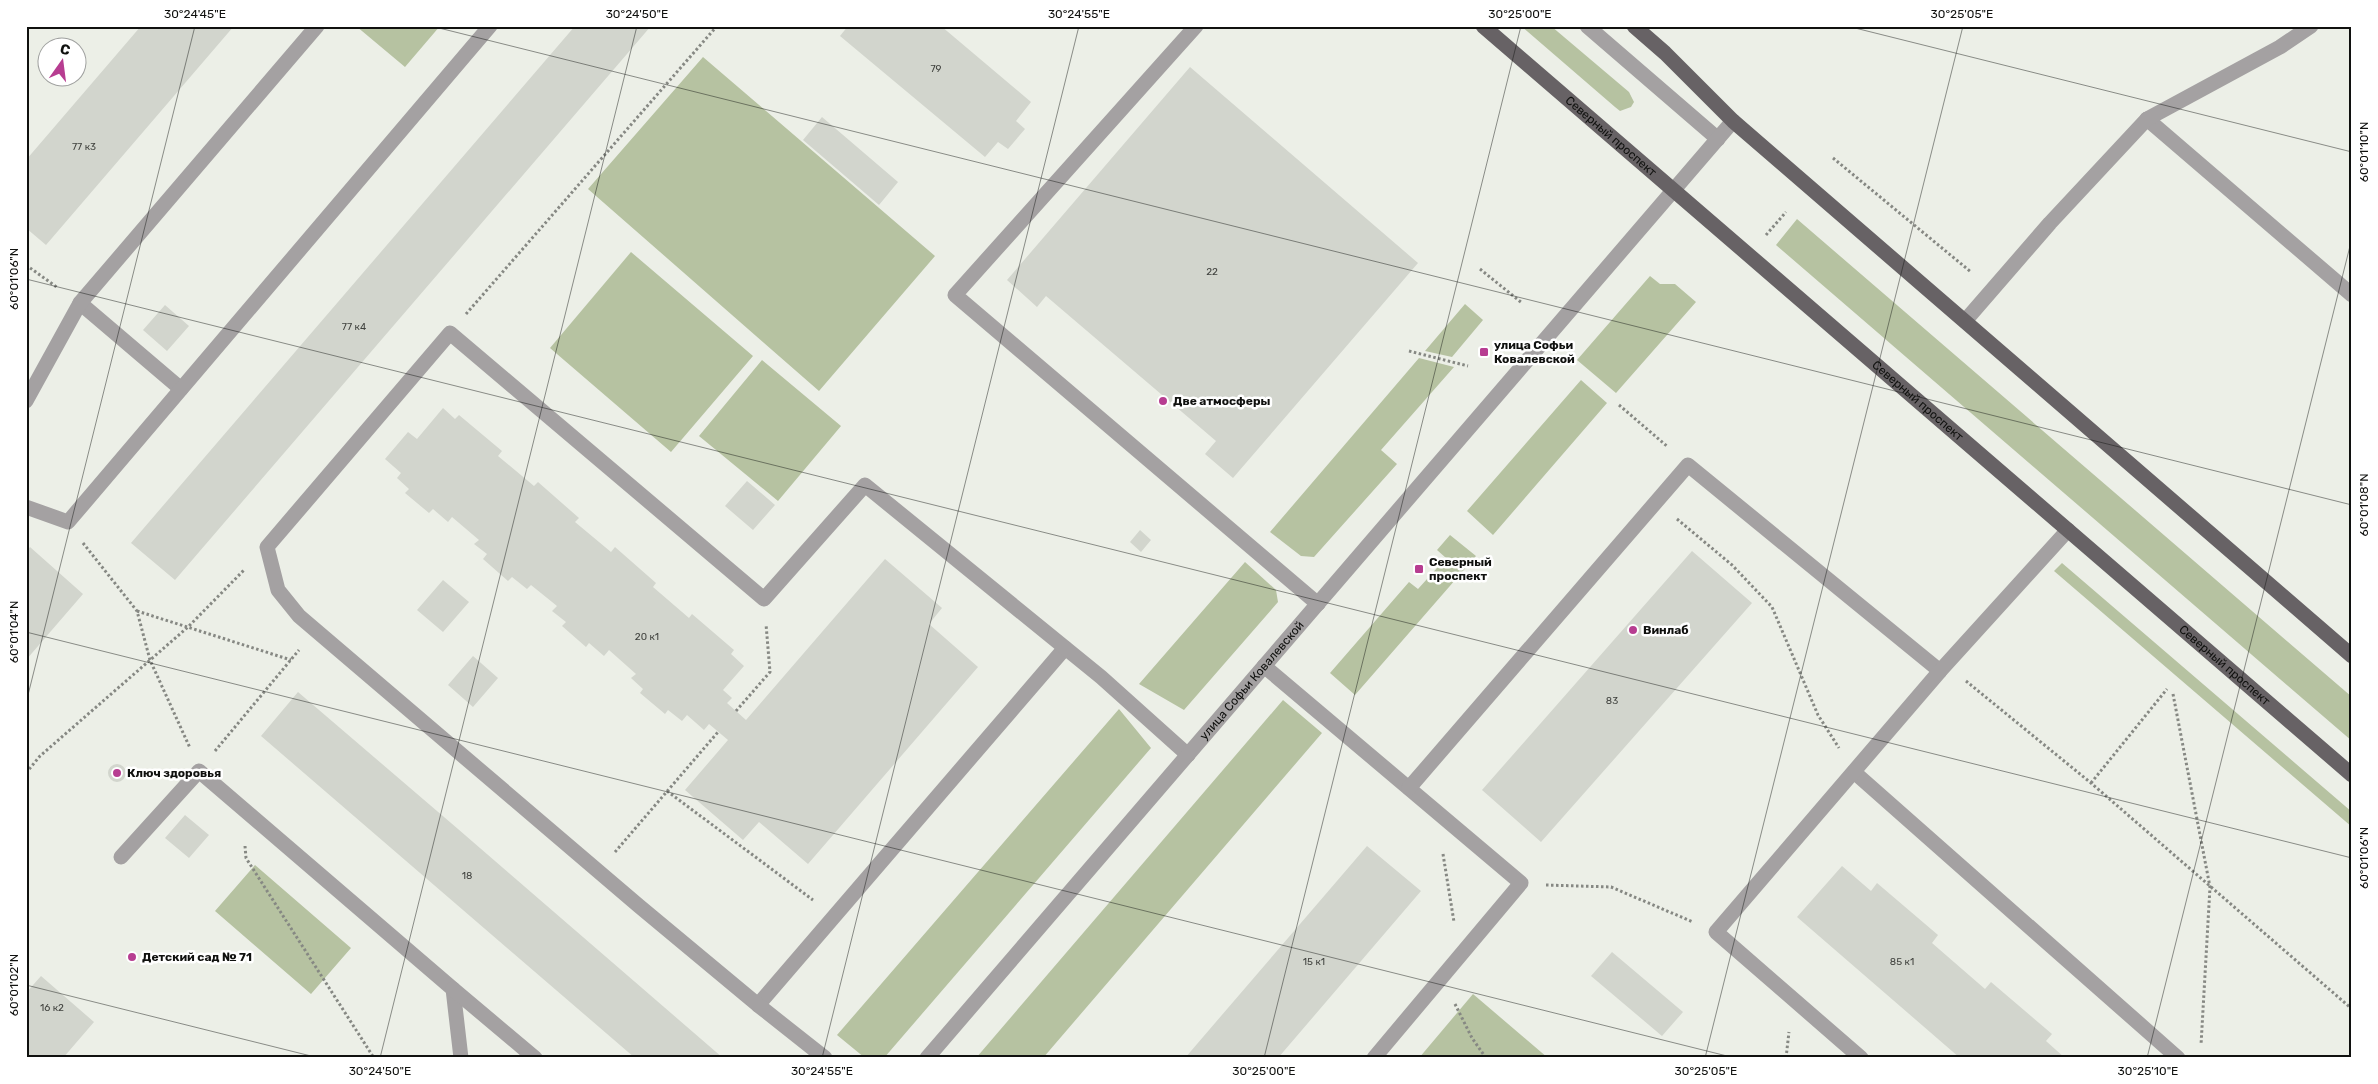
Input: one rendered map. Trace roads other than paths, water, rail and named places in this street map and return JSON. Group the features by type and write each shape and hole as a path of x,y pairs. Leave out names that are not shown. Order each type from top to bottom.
{"main road":[{"name":"Северный проспект","path":"1482,26 2352,775"},
{"path":"1634,26 1665,53 1733,121 2352,656"}],"street":[{"path":"26,401 80,303 317,26"},
{"path":"26,507 68,522 490,26"},
{"path":"1196,26 954,295 1318,604"},
{"path":"1587,26 1718,139"},
{"path":"1965,320 2147,119 2280,47 2310,26"},
{"path":"2147,119 2352,295"},
{"name":"улица Софьи Ковалевской","path":"927,1058 1733,121"},
{"path":"80,303 181,389"},
{"path":"825,1058 758,1005 598,871 299,616 278,590 267,547 450,333 764,599 865,485 1101,677 1188,755"},
{"path":"1409,788 1688,465 1940,672"},
{"path":"1861,1058 1716,932 1940,672 2068,530"},
{"path":"758,1005 1065,648"},
{"path":"1264,666 1521,883 1374,1058"},
{"path":"122,857 199,771 536,1058"},
{"path":"1854,772 2178,1058"},
{"path":"453,989 461,1058"}],"place":[{"name":"улица Софьи Ковалевской","path":"1484,352"},
{"name":"Две атмосферы","path":"1163,401"},
{"name":"Северный проспект","path":"1419,569"},
{"name":"Винлаб","path":"1633,630"},
{"name":"Ключ здоровья","path":"117,773"},
{"name":"Детский сад № 71","path":"132,957"}]}
